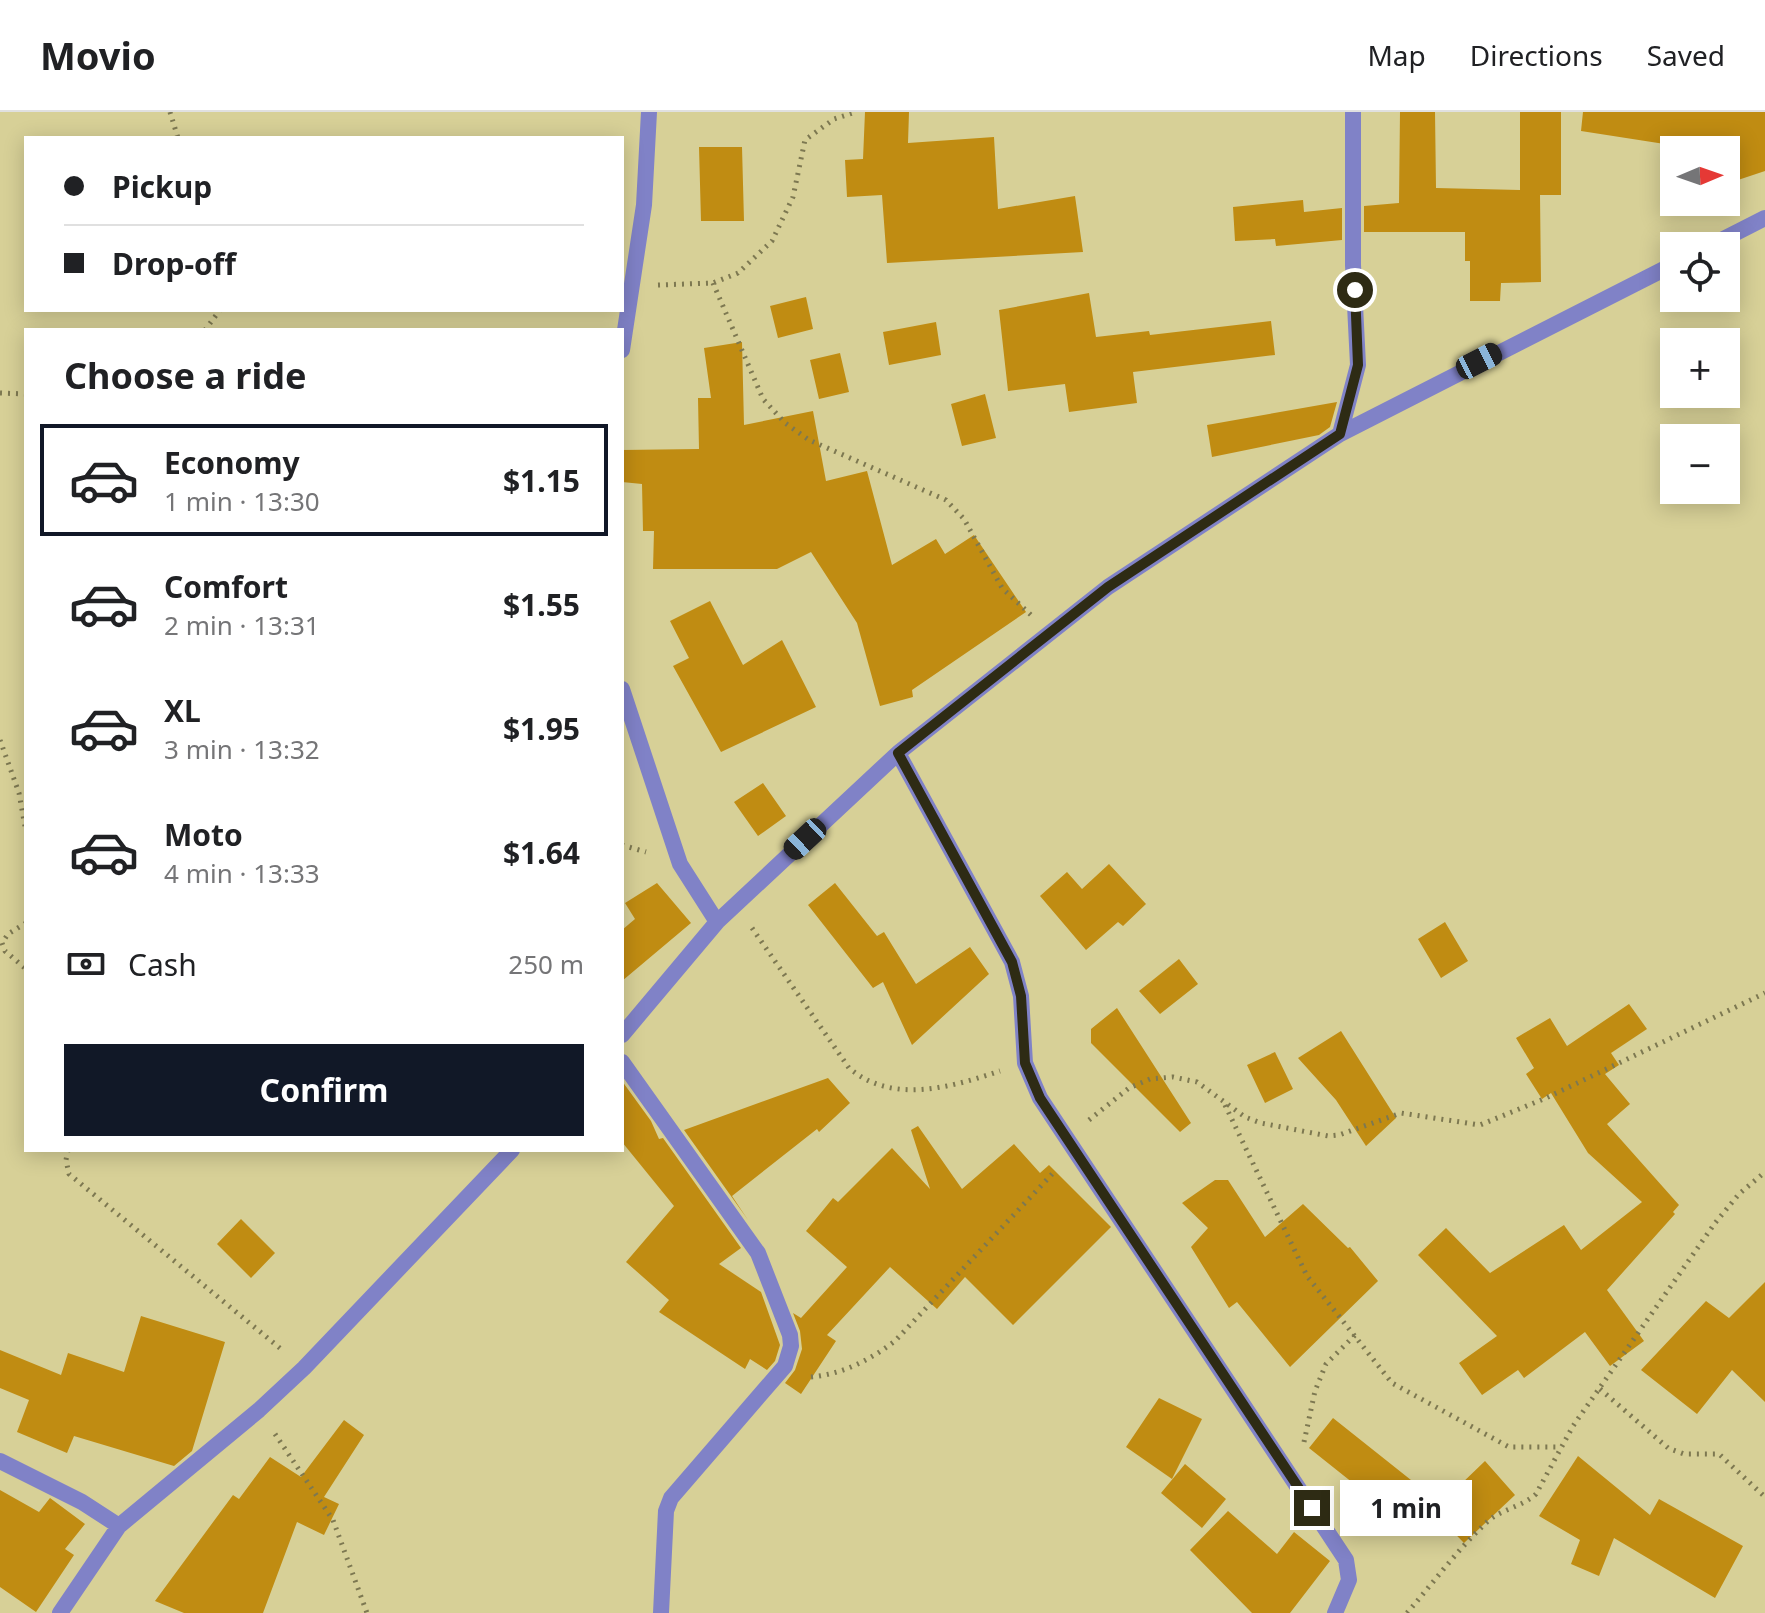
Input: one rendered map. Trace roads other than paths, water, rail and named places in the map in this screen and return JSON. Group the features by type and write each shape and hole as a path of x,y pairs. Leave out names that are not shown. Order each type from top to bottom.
{"street":[{"path":"624,338 644,205 649,112"},
{"path":"1340,434 1358,365 1353,265 1353,112"},
{"path":"1738,232 1765,218"},
{"path":"624,1033 717,922 898,753 1108,587 1340,434 1660,271"},
{"path":"624,695 680,864 717,922"},
{"path":"898,753 1012,962 1021,996 1025,1063 1040,1098 1346,1560 1349,1580 1335,1613"},
{"path":"624,1065 758,1253 790,1335 788,1358 772,1380 671,1498 666,1511 661,1613"},
{"path":"60,1613 119,1526 259,1410 307,1365 510,1152"},
{"path":"0,1461 82,1502 119,1526"}]}
